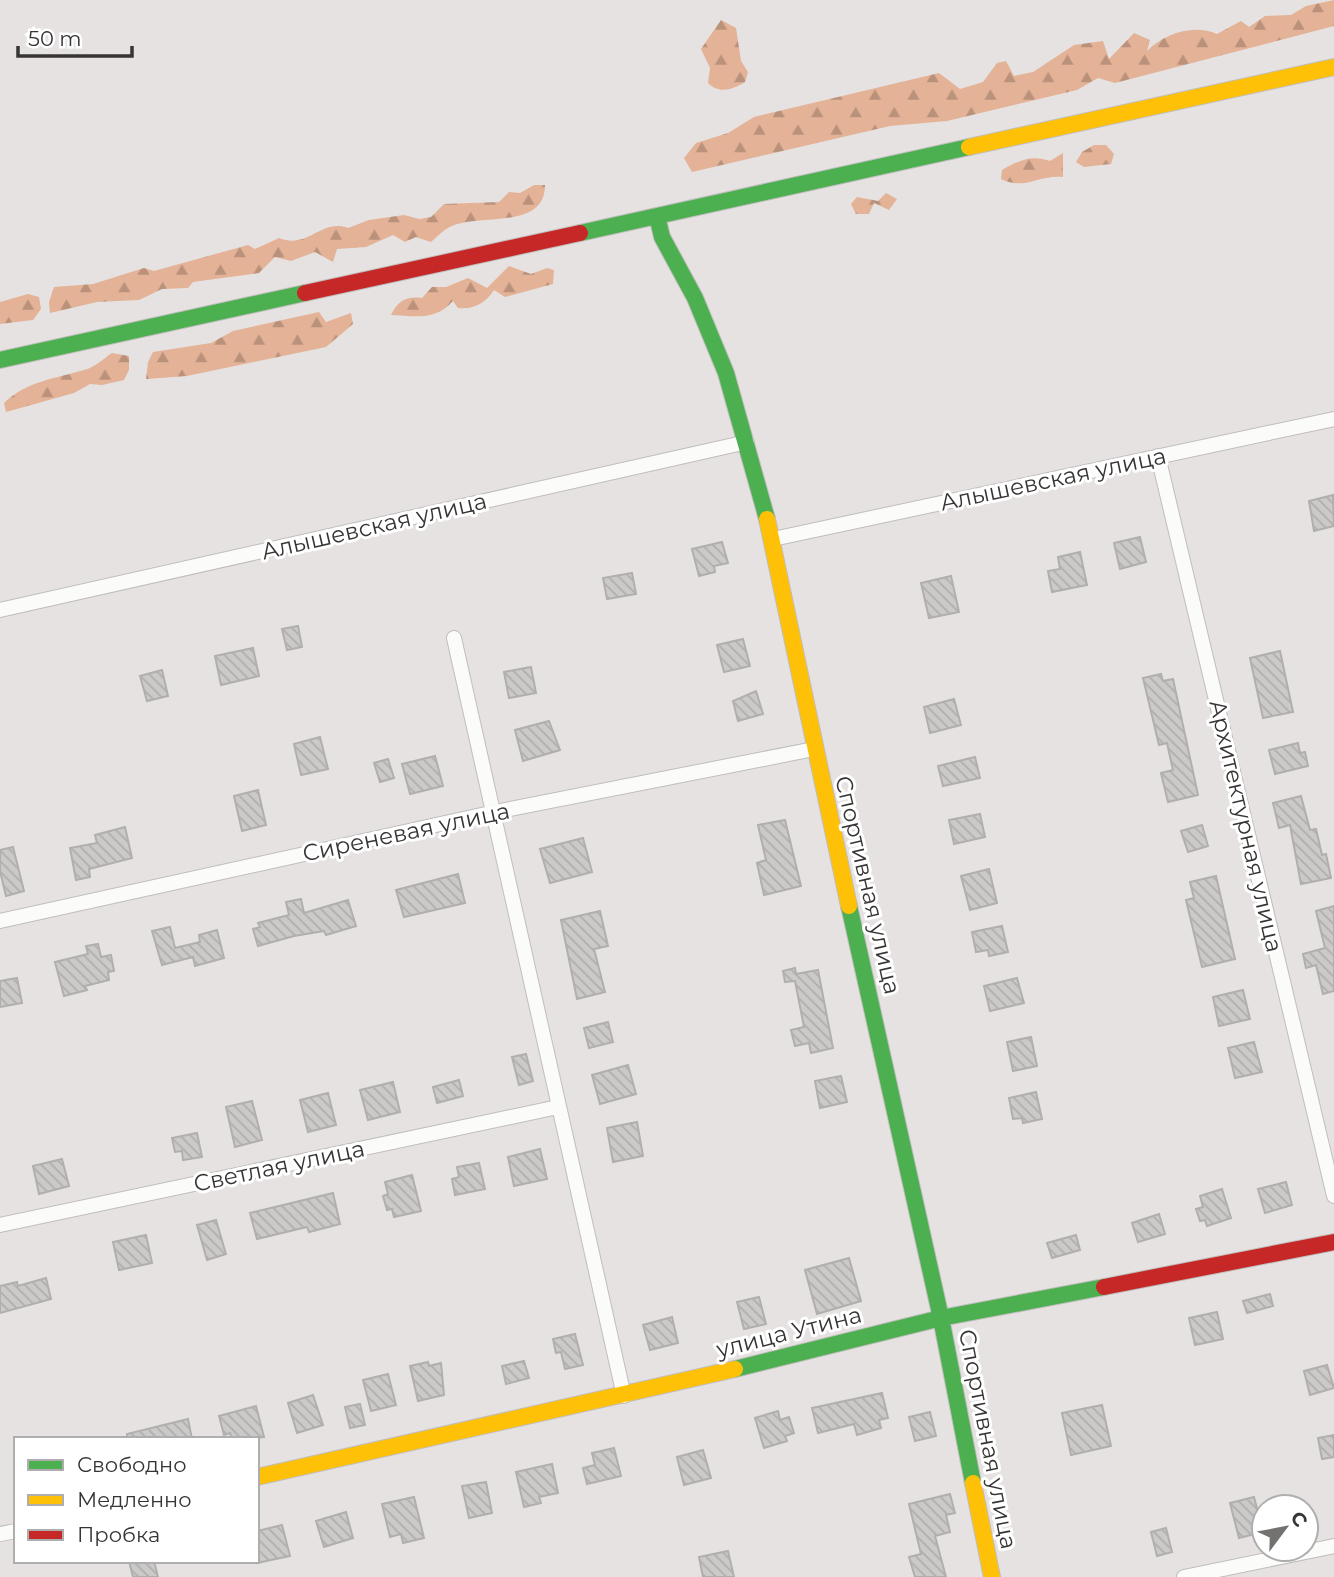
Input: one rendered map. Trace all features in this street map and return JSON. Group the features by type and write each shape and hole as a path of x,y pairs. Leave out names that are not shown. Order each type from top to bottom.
{"street":[{"path":"0,360 1334,67"},
{"name":"Спортивная улица","path":"657,216 662,237 695,298 726,373 773,539 814,749 941,1318 992,1577"},
{"name":"Алышевская улица","path":"773,539 1334,419"},
{"name":"Алышевская улица","path":"0,610 747,442"},
{"name":"Архитектурная улица","path":"1158,456 1334,1196"},
{"path":"454,638 624,1396"},
{"name":"Сиреневая улица","path":"0,921 495,812 814,749"},
{"name":"Светлая улица","path":"0,1225 558,1107"},
{"name":"улица Утина","path":"259,1477 624,1396 941,1318 1334,1242"},
{"path":"1184,1577 1334,1546"}],"green space":[{"path":"1334,0 1334,26 1115,83 1098,78 1077,90 947,121 890,126 692,172 684,158 696,143 728,133 754,117 939,73 960,89 983,82 997,63 1006,61 1014,76 1033,72 1074,45 1103,41 1109,59 1134,33 1150,40 1147,51 1162,39 1180,32 1199,30 1217,34 1241,21 1249,27 1265,16 1291,15 1306,6"},
{"path":"721,20 736,28 741,61 748,72 745,82 726,90 717,89 708,83 710,68 701,49"},
{"path":"1094,145 1106,145 1114,154 1111,164 1084,167 1076,162 1082,152"},
{"path":"1063,153 1063,177 1025,183 1001,179 1002,170 1019,161 1037,158 1050,161"},
{"path":"534,185 545,185 542,200 534,209 507,218 460,223 446,229 431,242 416,237 405,242 393,235 366,247 337,249 333,262 315,252 291,261 275,257 259,273 193,282 188,288 162,289 139,300 97,302 50,313 49,302 54,287 93,284 144,268 154,271 248,245 255,249 279,238 298,240 330,227 348,228 369,220 404,215 419,219 431,217 444,204 499,202 509,192 520,193"},
{"path":"886,193 897,199 889,210 874,203 869,214 856,214 851,204 857,197 878,201"},
{"path":"509,266 531,274 547,268 554,270 553,284 505,297 494,290 483,302 469,308 458,308 453,301 432,314 391,315 403,300 422,298 432,287 446,287 468,278 487,288"},
{"path":"28,294 39,297 41,309 33,320 0,324 0,302"},
{"path":"319,312 326,322 351,313 353,324 326,347 187,376 146,379 148,362 153,352 211,343 233,331"},
{"path":"112,353 129,356 129,370 124,380 102,385 90,384 74,393 6,412 4,403 22,390 88,369"}],"building":[{"path":"1333,495 1334,526 1314,531 1309,501"},
{"path":"1140,537 1146,562 1120,569 1114,543"},
{"path":"722,542 728,563 714,566 715,572 699,576 692,549"},
{"path":"1080,552 1087,585 1052,592 1048,571 1060,569 1058,557"},
{"path":"632,573 636,594 607,599 603,578"},
{"path":"951,576 959,612 929,618 921,583"},
{"path":"298,626 302,647 287,650 282,629"},
{"path":"743,639 750,666 724,672 717,645"},
{"path":"253,648 259,676 221,685 215,656"},
{"path":"1280,651 1293,712 1263,718 1250,658"},
{"path":"531,667 536,693 509,698 504,672"},
{"path":"162,670 168,696 147,701 140,676"},
{"path":"1161,674 1163,681 1173,679 1198,795 1168,802 1161,773 1173,770 1167,743 1159,745 1143,678"},
{"path":"756,691 763,714 738,721 733,701"},
{"path":"954,699 961,725 930,733 924,707"},
{"path":"549,721 560,750 523,761 515,730"},
{"path":"320,737 328,769 301,775 294,744"},
{"path":"1298,743 1300,753 1305,752 1308,766 1275,774 1269,750"},
{"path":"435,756 443,786 410,794 402,764"},
{"path":"975,757 980,778 943,786 938,766"},
{"path":"388,759 394,778 380,782 374,763"},
{"path":"258,790 266,825 242,831 234,796"},
{"path":"1301,796 1310,830 1316,829 1322,855 1326,854 1331,878 1301,884 1290,825 1279,828 1273,803"},
{"path":"980,814 985,837 954,844 949,820"},
{"path":"785,820 801,886 764,895 757,863 766,860 758,825"},
{"path":"1202,825 1208,846 1188,852 1181,831"},
{"path":"125,827 132,858 89,869 90,877 76,880 70,848 97,843 95,835"},
{"path":"583,838 592,872 550,883 540,849"},
{"path":"13,847 24,891 6,896 0,871 0,850"},
{"path":"989,869 997,903 970,910 961,876"},
{"path":"458,874 465,903 404,917 396,890"},
{"path":"1216,876 1235,959 1202,967 1186,900 1194,898 1190,882"},
{"path":"301,899 304,913 348,900 356,926 326,935 324,931 258,946 253,929 260,927 258,923 289,915 286,902"},
{"path":"1334,906 1334,991 1323,994 1316,965 1306,968 1303,954 1325,948 1316,911"},
{"path":"600,911 608,946 594,949 605,992 577,999 561,920"},
{"path":"1002,926 1008,952 989,956 988,950 976,952 972,932"},
{"path":"170,927 175,948 200,942 199,935 217,930 224,958 195,966 193,957 162,965 152,931"},
{"path":"98,944 101,957 111,955 114,971 108,972 109,980 85,986 87,990 64,996 55,962 88,954 86,946"},
{"path":"795,968 796,974 818,970 833,1048 811,1053 809,1043 795,1046 791,1030 804,1027 795,981 785,982 783,971"},
{"path":"17,978 22,1003 0,1007 0,981"},
{"path":"1017,978 1024,1003 990,1011 984,986"},
{"path":"1243,990 1250,1019 1219,1026 1213,997"},
{"path":"608,1022 613,1042 589,1048 584,1028"},
{"path":"1031,1037 1037,1066 1013,1071 1007,1042"},
{"path":"1254,1042 1262,1072 1235,1078 1228,1048"},
{"path":"526,1054 533,1081 519,1085 512,1057"},
{"path":"628,1065 636,1094 600,1104 592,1075"},
{"path":"841,1076 847,1102 820,1108 815,1081"},
{"path":"459,1080 463,1096 437,1103 433,1087"},
{"path":"393,1082 400,1112 368,1120 360,1090"},
{"path":"1036,1092 1042,1119 1023,1123 1022,1118 1013,1119 1009,1098"},
{"path":"328,1093 336,1125 308,1132 300,1100"},
{"path":"252,1101 262,1140 235,1147 226,1107"},
{"path":"637,1122 643,1156 613,1162 607,1128"},
{"path":"197,1133 202,1157 183,1160 182,1151 175,1152 172,1138"},
{"path":"540,1149 547,1179 514,1186 508,1157"},
{"path":"62,1159 69,1186 39,1194 33,1166"},
{"path":"479,1163 485,1189 455,1195 452,1179 459,1177 457,1167"},
{"path":"412,1175 421,1211 394,1217 392,1209 387,1210 383,1196 388,1194 385,1182"},
{"path":"1286,1182 1292,1205 1265,1213 1258,1189"},
{"path":"1222,1189 1231,1218 1207,1226 1205,1220 1200,1221 1196,1209 1203,1207 1200,1196"},
{"path":"333,1193 340,1224 309,1232 307,1227 257,1239 250,1213"},
{"path":"1159,1214 1165,1234 1138,1242 1132,1223"},
{"path":"216,1220 226,1254 207,1260 197,1225"},
{"path":"146,1235 152,1263 119,1270 113,1242"},
{"path":"1076,1235 1080,1250 1052,1258 1047,1243"},
{"path":"849,1258 861,1301 817,1314 805,1270"},
{"path":"46,1278 51,1299 0,1313 0,1286 17,1282 18,1286"},
{"path":"1270,1294 1273,1306 1247,1313 1243,1301"},
{"path":"759,1297 766,1324 744,1329 737,1302"},
{"path":"1217,1312 1223,1339 1195,1345 1189,1318"},
{"path":"672,1317 678,1343 650,1350 643,1325"},
{"path":"575,1334 583,1365 565,1369 561,1352 556,1353 553,1339"},
{"path":"524,1361 529,1378 506,1384 502,1366"},
{"path":"428,1362 429,1366 441,1363 444,1395 418,1401 410,1366"},
{"path":"1327,1365 1334,1388 1310,1395 1304,1371"},
{"path":"388,1374 396,1405 371,1411 363,1380"},
{"path":"882,1393 888,1418 879,1420 881,1428 857,1435 854,1424 818,1433 812,1408"},
{"path":"313,1395 323,1425 297,1433 288,1403"},
{"path":"360,1404 365,1425 350,1428 345,1407"},
{"path":"1102,1405 1111,1446 1071,1455 1062,1413"},
{"path":"256,1406 264,1437 231,1437 230,1433 224,1435 219,1416"},
{"path":"778,1411 780,1420 789,1417 794,1433 785,1436 787,1441 764,1448 755,1418"},
{"path":"930,1412 936,1436 915,1441 909,1417"},
{"path":"188,1419 192,1437 127,1437 127,1434"},
{"path":"1334,1435 1334,1457 1322,1459 1318,1438"},
{"path":"614,1448 621,1476 587,1484 583,1468 595,1465 592,1453"},
{"path":"703,1450 711,1478 684,1485 677,1457"},
{"path":"552,1464 558,1493 539,1497 541,1503 524,1507 516,1472"},
{"path":"486,1482 492,1513 469,1518 462,1486"},
{"path":"950,1494 955,1513 946,1515 950,1532 935,1536 946,1577 915,1577 909,1557 921,1554 909,1504"},
{"path":"414,1497 424,1538 403,1543 401,1534 390,1537 382,1504"},
{"path":"1250,1498 1250,1535 1239,1538 1230,1503"},
{"path":"346,1512 353,1538 324,1547 316,1521"},
{"path":"282,1525 290,1556 259,1563 259,1531"},
{"path":"1166,1528 1172,1552 1157,1556 1151,1532"},
{"path":"728,1551 734,1577 703,1577 699,1557"},
{"path":"130,1563 154,1563 158,1577 133,1577"}],"traffic: fast":[{"path":"580,233 969,147"},
{"path":"657,216 662,237 695,298 726,373 767,519"},
{"path":"0,360 305,293"},
{"path":"849,906 941,1318 973,1483"},
{"path":"735,1369 941,1318 1104,1287"}],"traffic: slow":[{"path":"969,147 1334,67"},
{"path":"767,519 849,906"},
{"path":"259,1477 735,1369"},
{"path":"973,1483 992,1577"}],"traffic: jam":[{"path":"305,293 580,233"},
{"path":"1104,1287 1334,1242"}]}
